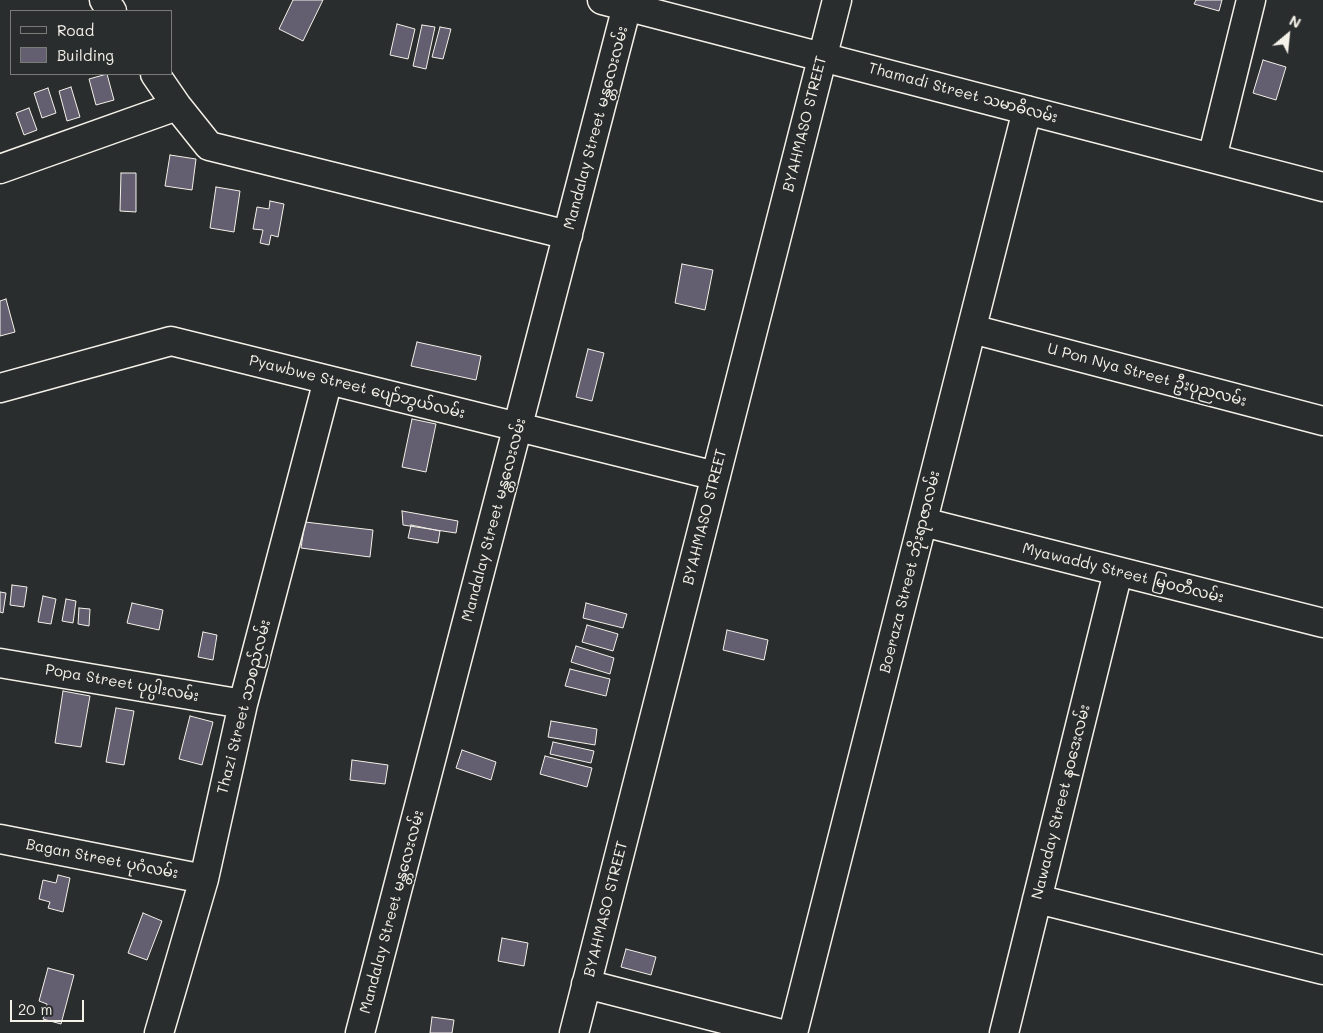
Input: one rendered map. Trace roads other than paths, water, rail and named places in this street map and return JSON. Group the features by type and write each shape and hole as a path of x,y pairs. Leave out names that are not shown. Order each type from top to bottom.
{"street":[{"name":"BYAHMASO STREET","path":"574,1033 837,0"},
{"path":"1212,158 1251,0"},
{"name":"Thamadi Street သမာဓိလမ်း","path":"615,3 1323,187"},
{"name":"Mandalay Street မန္တလေးလမ်း","path":"360,1033 568,235 615,3"},
{"path":"156,75 177,106 209,146 568,235"},
{"path":"0,169 177,106"},
{"name":"Boeraza Street ဘိုးရာဇာလမ်း","path":"793,1033 1027,110"},
{"name":"U Pon Nya Street ဦးပုညလမ်း","path":"972,329 1323,421"},
{"name":"Pyawbwe Street ပျော်ဘွယ်လမ်း","path":"0,388 171,341 716,476"},
{"name":"Thazi Street သာစည်လမ်း","path":"159,1033 204,879 243,704 328,380"},
{"name":"Myawaddy Street မြဝတီလမ်း","path":"923,522 1323,624"},
{"name":"Nawaday Street နဝဒေးလမ်း","path":"1004,1033 1118,572"},
{"name":"Popa Street ပုပ္ပါးလမ်း","path":"0,663 243,704"},
{"name":"Bagan Street ပုဂံလမ်း","path":"0,839 204,879"},
{"path":"1037,899 1323,970"},
{"path":"586,984 778,1033"}]}
